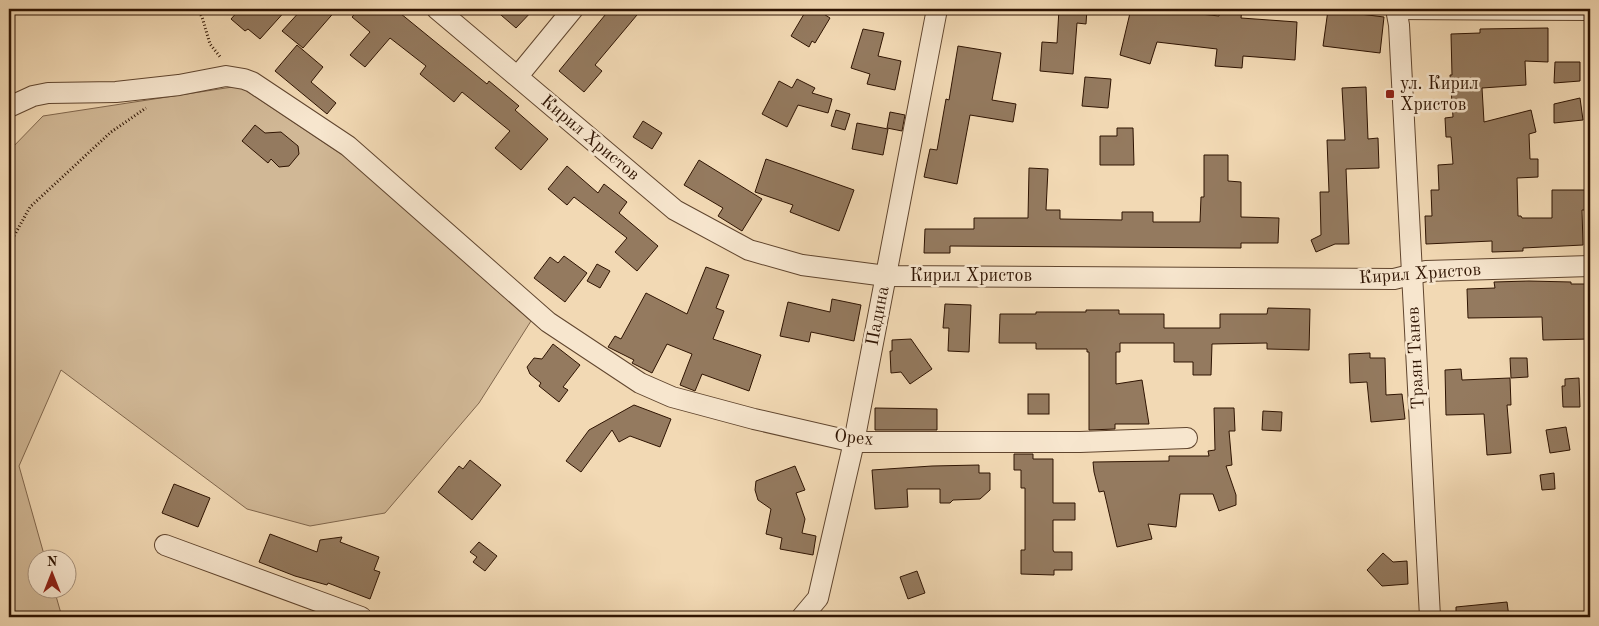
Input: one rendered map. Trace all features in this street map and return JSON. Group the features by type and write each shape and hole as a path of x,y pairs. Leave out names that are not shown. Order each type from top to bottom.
{"street":[{"name":"Кирил Христов","path":"437,9 675,210 749,250 802,265 886,276 1394,279 1426,271 1590,266"},
{"path":"518,76 573,9"},
{"name":"Падина","path":"802,617 818,598 854,442 937,9"},
{"path":"1396,9 1590,10"},
{"name":"Траян Танев","path":"1396,9 1399,25 1430,617"},
{"path":"9,107 33,96 48,93 116,92 179,85 226,76 235,77"},
{"name":"Орех","path":"235,77 252,82 348,146 548,322 640,382 672,397 754,420 854,442 1080,442 1187,438"},
{"path":"165,545 361,617"}],"path":[{"path":"196,9 202,17 210,44 235,77"},
{"path":"9,245 30,207 111,132 148,106"}],"shaded area":[{"path":"239,86 347,158 531,321 479,403 385,513 310,526 247,509 61,370 19,466 42,548 28,548 28,598 57,598 62,617 9,617 9,151 43,116"}],"building":[{"path":"240,9 287,9 260,39 248,29 245,31 231,19"},
{"path":"302,9 337,9 303,48 282,31"},
{"path":"359,9 395,9 487,84 489,81 519,106 515,110 548,139 521,170 495,148 510,131 462,92 454,102 420,74 426,66 390,38 365,67 350,55 370,32 352,17"},
{"path":"494,9 534,9 516,28"},
{"path":"610,9 642,9 595,65 602,71 584,92 559,71"},
{"path":"807,9 816,9 830,18 815,43 812,41 809,47 791,36"},
{"path":"1059,9 1087,9 1086,24 1077,23 1073,74 1040,71 1042,42 1057,43"},
{"path":"1134,9 1163,9 1219,16 1220,9 1242,9 1241,18 1297,22 1295,60 1243,56 1242,68 1215,66 1217,49 1157,42 1150,64 1120,55 1130,13 1133,14"},
{"path":"1328,10 1384,17 1380,53 1323,46"},
{"path":"1548,28 1548,62 1525,61 1526,85 1482,88 1484,122 1531,110 1536,132 1529,134 1530,159 1538,159 1538,177 1517,178 1518,216 1522,218 1552,218 1552,190 1586,190 1587,210 1582,210 1583,245 1523,248 1523,251 1492,252 1492,241 1426,244 1425,216 1432,216 1431,190 1439,190 1438,165 1453,164 1451,137 1446,137 1445,118 1453,117 1450,75 1452,75 1451,34 1480,33 1480,29"},
{"path":"863,29 884,33 878,56 901,61 895,90 867,84 870,74 851,68"},
{"path":"297,45 323,67 311,82 336,103 327,114 275,71"},
{"path":"958,46 1001,53 992,100 1016,104 1013,122 970,115 957,184 924,177 930,149 937,150 946,99 949,100"},
{"path":"1555,62 1580,62 1580,81 1554,83"},
{"path":"1085,77 1111,79 1108,108 1082,106"},
{"path":"797,79 815,88 812,93 832,99 828,113 798,105 787,127 762,114 779,81 792,88"},
{"path":"1366,87 1368,139 1378,138 1379,168 1346,169 1349,244 1335,244 1316,252 1311,240 1321,235 1320,192 1329,192 1327,140 1345,140 1342,88"},
{"path":"1580,98 1583,120 1554,123 1554,104"},
{"path":"836,110 850,114 845,130 831,126"},
{"path":"890,112 905,115 902,131 887,128"},
{"path":"643,121 662,133 652,149 633,137"},
{"path":"857,123 888,129 883,155 852,149"},
{"path":"255,125 265,133 281,132 298,146 299,154 289,166 279,167 271,159 268,163 242,141"},
{"path":"1117,128 1133,128 1134,165 1100,165 1100,136 1117,136"},
{"path":"1204,155 1228,155 1228,181 1241,182 1241,217 1279,218 1278,243 1241,243 1241,248 950,246 950,253 924,253 925,229 974,229 974,218 1028,218 1029,168 1048,169 1046,210 1060,210 1060,219 1122,220 1122,212 1153,212 1153,222 1200,222 1201,197 1204,197"},
{"path":"766,159 854,190 839,231 790,212 793,205 755,192"},
{"path":"699,160 762,199 742,231 718,216 723,208 684,185"},
{"path":"567,166 598,193 604,184 627,202 619,213 658,246 637,271 615,252 627,238 574,197 567,205 548,189"},
{"path":"564,256 587,273 565,302 534,278 550,257 558,263"},
{"path":"597,264 610,271 600,288 587,281"},
{"path":"706,267 729,275 716,308 724,311 713,339 761,355 749,391 702,374 695,391 680,385 692,354 667,344 652,373 632,363 634,360 608,347 615,336 621,339 646,293 687,314"},
{"path":"1529,281 1590,284 1590,339 1543,340 1542,317 1468,318 1467,289 1495,288 1494,282"},
{"path":"832,299 861,305 854,341 811,332 809,342 780,336 788,302 830,312"},
{"path":"945,304 971,305 969,352 948,351 949,328 943,328"},
{"path":"1268,308 1310,309 1309,350 1267,349 1267,343 1212,344 1211,375 1193,375 1193,362 1174,362 1174,343 1120,343 1120,352 1116,352 1116,384 1142,380 1149,424 1115,424 1115,429 1089,430 1089,352 1087,352 1087,349 1036,349 1036,343 999,343 1000,314 1119,310 1119,314 1164,314 1164,328 1220,328 1220,314 1267,314"},
{"path":"911,339 932,369 910,384 901,372 891,373 890,351 892,351 892,340"},
{"path":"553,344 580,365 563,387 568,390 559,402 539,386 541,383 530,374 527,367 534,358 542,359"},
{"path":"1370,353 1370,358 1385,358 1386,395 1402,394 1405,419 1371,422 1367,382 1350,383 1349,354"},
{"path":"1510,358 1527,358 1528,377 1511,378"},
{"path":"1461,369 1462,380 1510,378 1511,405 1507,405 1511,453 1487,455 1484,414 1446,415 1445,370"},
{"path":"1579,378 1580,407 1563,407 1562,386 1565,386 1565,379"},
{"path":"1028,394 1049,394 1049,414 1028,414"},
{"path":"634,405 671,419 660,447 630,436 619,442 612,430 581,472 566,461 589,430"},
{"path":"875,408 937,409 937,430 875,430"},
{"path":"1214,408 1234,408 1235,431 1229,431 1232,465 1226,466 1236,495 1236,505 1219,511 1213,494 1180,494 1176,527 1148,524 1152,539 1117,547 1104,491 1099,492 1093,462 1169,461 1169,456 1209,456 1208,451 1215,450"},
{"path":"1263,411 1282,412 1281,431 1262,430"},
{"path":"1566,427 1570,450 1550,453 1546,430"},
{"path":"1014,454 1033,454 1033,459 1053,459 1053,503 1075,503 1075,520 1053,520 1053,550 1054,552 1072,552 1072,570 1054,570 1054,575 1021,574 1021,550 1025,550 1025,488 1021,488 1021,470 1014,470"},
{"path":"470,460 501,485 472,520 438,492 459,466 463,469"},
{"path":"979,465 979,473 990,473 990,490 980,499 953,500 950,503 940,503 940,489 907,489 908,507 875,509 872,470"},
{"path":"795,466 805,490 796,493 805,519 802,533 816,536 813,555 780,549 782,538 766,534 771,509 758,500 755,490 756,481"},
{"path":"1554,473 1555,489 1542,490 1540,475"},
{"path":"174,484 210,498 198,527 162,513"},
{"path":"270,534 317,552 320,540 342,537 340,542 379,557 374,570 380,572 370,599 328,583 327,585 295,576 259,562"},
{"path":"479,542 497,556 485,571 473,562 477,557 470,552"},
{"path":"1383,553 1393,562 1407,561 1408,584 1382,586 1367,570"},
{"path":"917,571 925,593 908,599 900,577"},
{"path":"1507,602 1509,617 1456,617 1456,607"}],"place":[{"name":"ул. Кирил Христов","path":"1390,94"}]}
